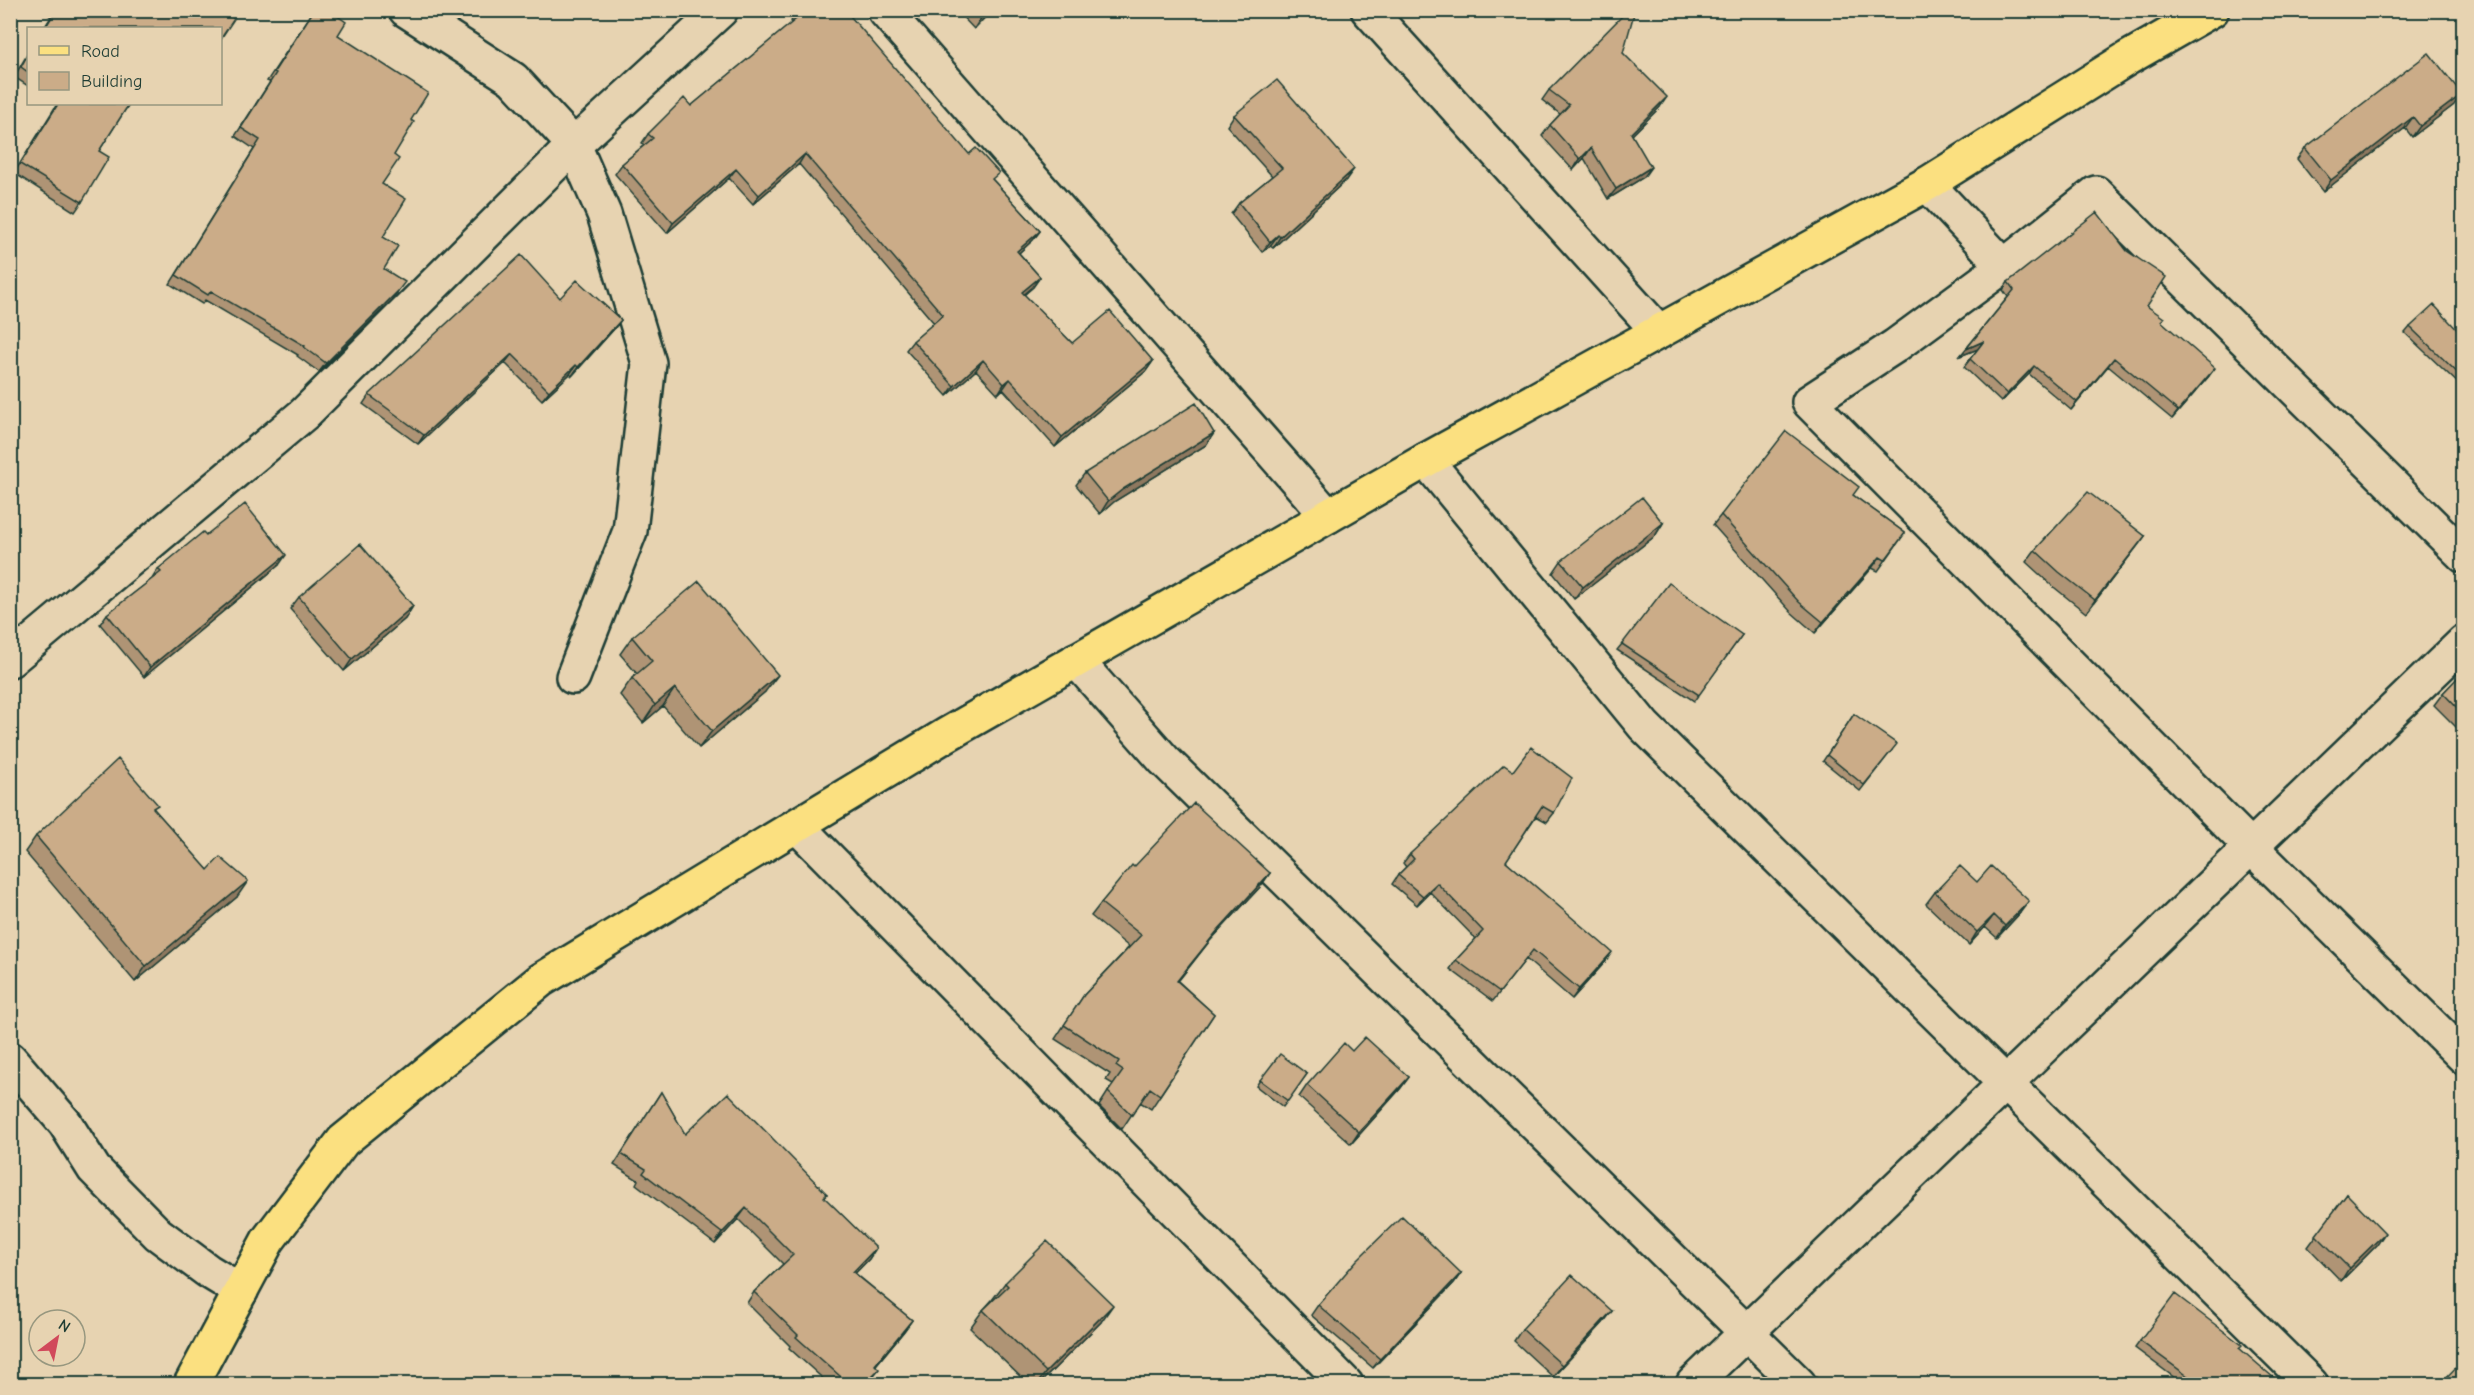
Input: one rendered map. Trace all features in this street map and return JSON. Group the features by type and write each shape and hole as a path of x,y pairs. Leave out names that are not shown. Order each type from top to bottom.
{"main road":[{"path":"191,1384 268,1240 343,1141 541,980 946,735 1426,460 1927,184 2128,58 2211,10"}],"street":[{"path":"406,10 513,79 574,145 604,214 649,363 630,531 573,677"},
{"path":"10,660 303,414 574,145 721,10"},
{"path":"884,10 1328,516"},
{"path":"1368,10 1659,332"},
{"path":"1927,184 2004,266"},
{"path":"2463,555 2096,193 2004,266 1895,346 1809,402 2463,1057"},
{"path":"1426,460 1644,726 2311,1384"},
{"path":"1693,1384 2463,642"},
{"path":"1076,660 1164,760 1799,1384"},
{"path":"797,826 1346,1384"},
{"path":"10,1059 65,1123 94,1169 150,1226 208,1271 241,1291"}],"building":[{"path":"56,10 223,10 234,19 222,37 222,27 46,27"},
{"path":"314,10 329,10 346,22 338,35 428,93 411,120 414,122 394,155 399,159 382,184 406,199 383,237 398,246 384,269 405,282 326,363 305,346 211,291 208,295 176,275 260,140 241,128"},
{"path":"799,10 845,10 969,154 976,148 999,173 992,179 1040,231 1017,251 1040,277 1022,292 1072,343 1110,311 1153,361 1062,437 1010,379 1004,384 983,360 954,386 913,341 943,315 805,154 759,195 736,169 673,223 622,164 653,138 648,134 684,98 691,106 801,15"},
{"path":"974,10 989,10 981,18"},
{"path":"1628,10 1635,10 1623,53 1667,97 1631,133 1651,167 1616,189 1591,148 1580,159 1550,125 1569,105 1549,90"},
{"path":"2429,53 2462,94 2420,126 2413,117 2331,180 2305,148"},
{"path":"27,56 27,71 21,67"},
{"path":"1277,80 1354,169 1280,237 1278,235 1270,242 1239,203 1282,168 1234,115"},
{"path":"57,105 128,105 99,151 109,157 82,202 20,164"},
{"path":"2097,212 2127,251 2166,277 2147,306 2164,318 2161,321 2215,368 2178,411 2114,358 2077,402 2034,366 2007,394 1970,359 1984,341 1966,349 2014,290 2008,282"},
{"path":"521,255 560,298 577,280 621,320 578,367 576,365 549,391 512,354 424,435 369,395"},
{"path":"2434,305 2463,336 2463,378 2410,327"},
{"path":"1196,403 1214,433 1123,489 1108,501 1085,473"},
{"path":"1786,431 1859,487 1853,495 1905,533 1885,560 1880,557 1823,622 1799,602 1721,515"},
{"path":"2088,492 2145,536 2095,600 2035,550"},
{"path":"1642,497 1663,523 1583,587 1561,561"},
{"path":"245,504 286,555 150,667 107,614 161,572 158,569 203,532 206,535"},
{"path":"360,544 413,606 352,659 299,597"},
{"path":"699,581 778,675 712,731 675,688 655,705 632,678 652,661 632,637"},
{"path":"1669,583 1742,635 1699,695 1622,644"},
{"path":"2463,672 2463,714 2443,693"},
{"path":"1854,714 1897,744 1864,785 1827,755"},
{"path":"1531,747 1572,778 1554,813 1542,806 1506,861 1612,952 1579,989 1533,950 1500,992 1456,960 1483,931 1437,883 1423,896 1398,875 1414,859 1410,854 1504,765 1513,771"},
{"path":"118,759 158,805 153,808 208,870 220,857 248,881 146,966 36,836"},
{"path":"1194,803 1270,873 1218,930 1177,981 1214,1014 1160,1095 1150,1088 1132,1115 1108,1092 1123,1071 1116,1066 1119,1061 1064,1025 1084,995 1141,935 1101,903 1132,865 1134,867"},
{"path":"1960,866 1977,882 1991,866 2029,901 2005,926 1994,915 1977,932 1935,892"},
{"path":"1365,1037 1409,1077 1359,1132 1307,1085 1344,1043 1352,1051"},
{"path":"1280,1054 1307,1074 1288,1101 1260,1080"},
{"path":"661,1092 685,1134 728,1093 827,1194 824,1197 876,1248 853,1272 912,1320 875,1365 879,1369 864,1384 849,1384 796,1337 798,1335 754,1292 793,1255 746,1208 722,1233 643,1173 646,1169 621,1154"},
{"path":"2347,1194 2385,1233 2349,1268 2316,1235"},
{"path":"1402,1216 1461,1273 1380,1359 1318,1305 1357,1260"},
{"path":"1047,1241 1113,1305 1046,1372 983,1310 1008,1286 1005,1283"},
{"path":"1572,1275 1612,1311 1562,1365 1522,1329"},
{"path":"2175,1294 2242,1345 2239,1348 2274,1378 2269,1384 2190,1384 2193,1380 2140,1341"},
{"path":"2463,1360 2463,1384 2440,1384"}]}
